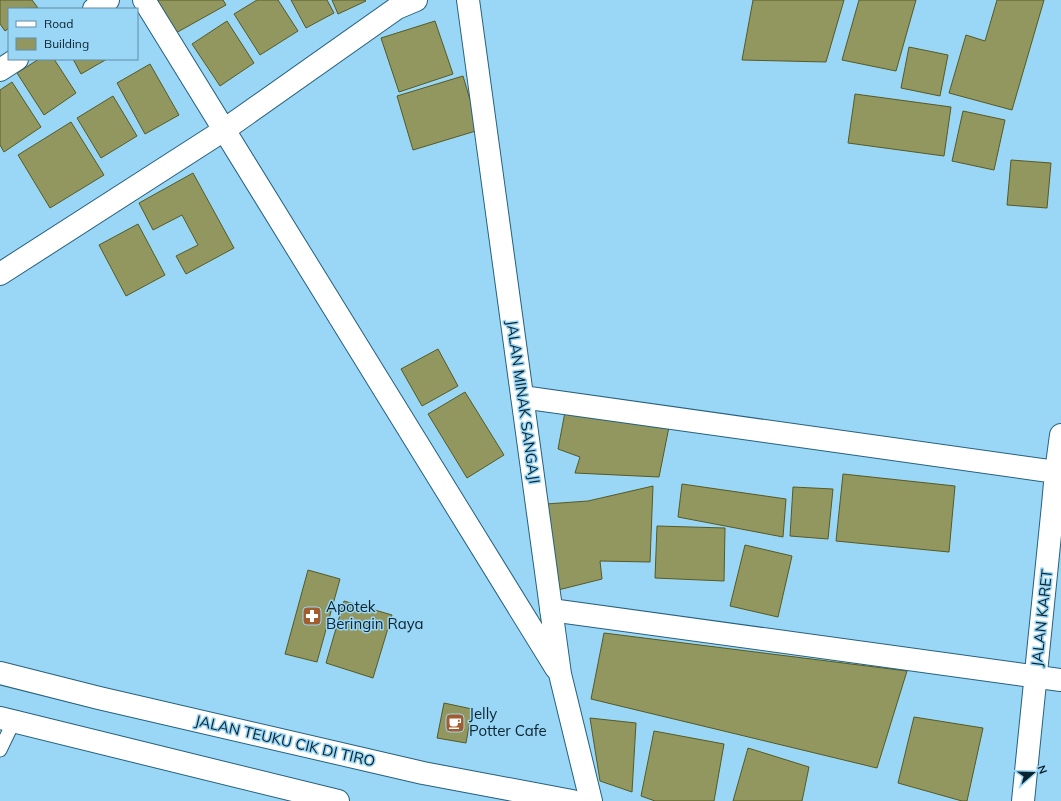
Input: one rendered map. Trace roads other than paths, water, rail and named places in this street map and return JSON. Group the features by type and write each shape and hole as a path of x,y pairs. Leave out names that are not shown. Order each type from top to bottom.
{"street":[{"path":"96,8 108,0"},
{"path":"144,0 560,674"},
{"path":"0,274 224,130 397,8 416,0"},
{"name":"JALAN MINAK SANGAJI","path":"468,0 560,674 591,801"},
{"path":"0,70 15,60"},
{"path":"522,397 1056,472"},
{"name":"JALAN KARET","path":"1023,801 1061,435"},
{"path":"551,610 1061,680"},
{"name":"JALAN TEUKU CIK DI TIRO","path":"0,673 99,698 423,773 572,801"},
{"path":"7,720 338,801"}],"lane":[{"path":"0,750 7,720"}],"place":[{"name":"Apotek Beringin Raya","path":"312,616"},
{"name":"Jelly Potter Cafe","path":"455,723"}]}
